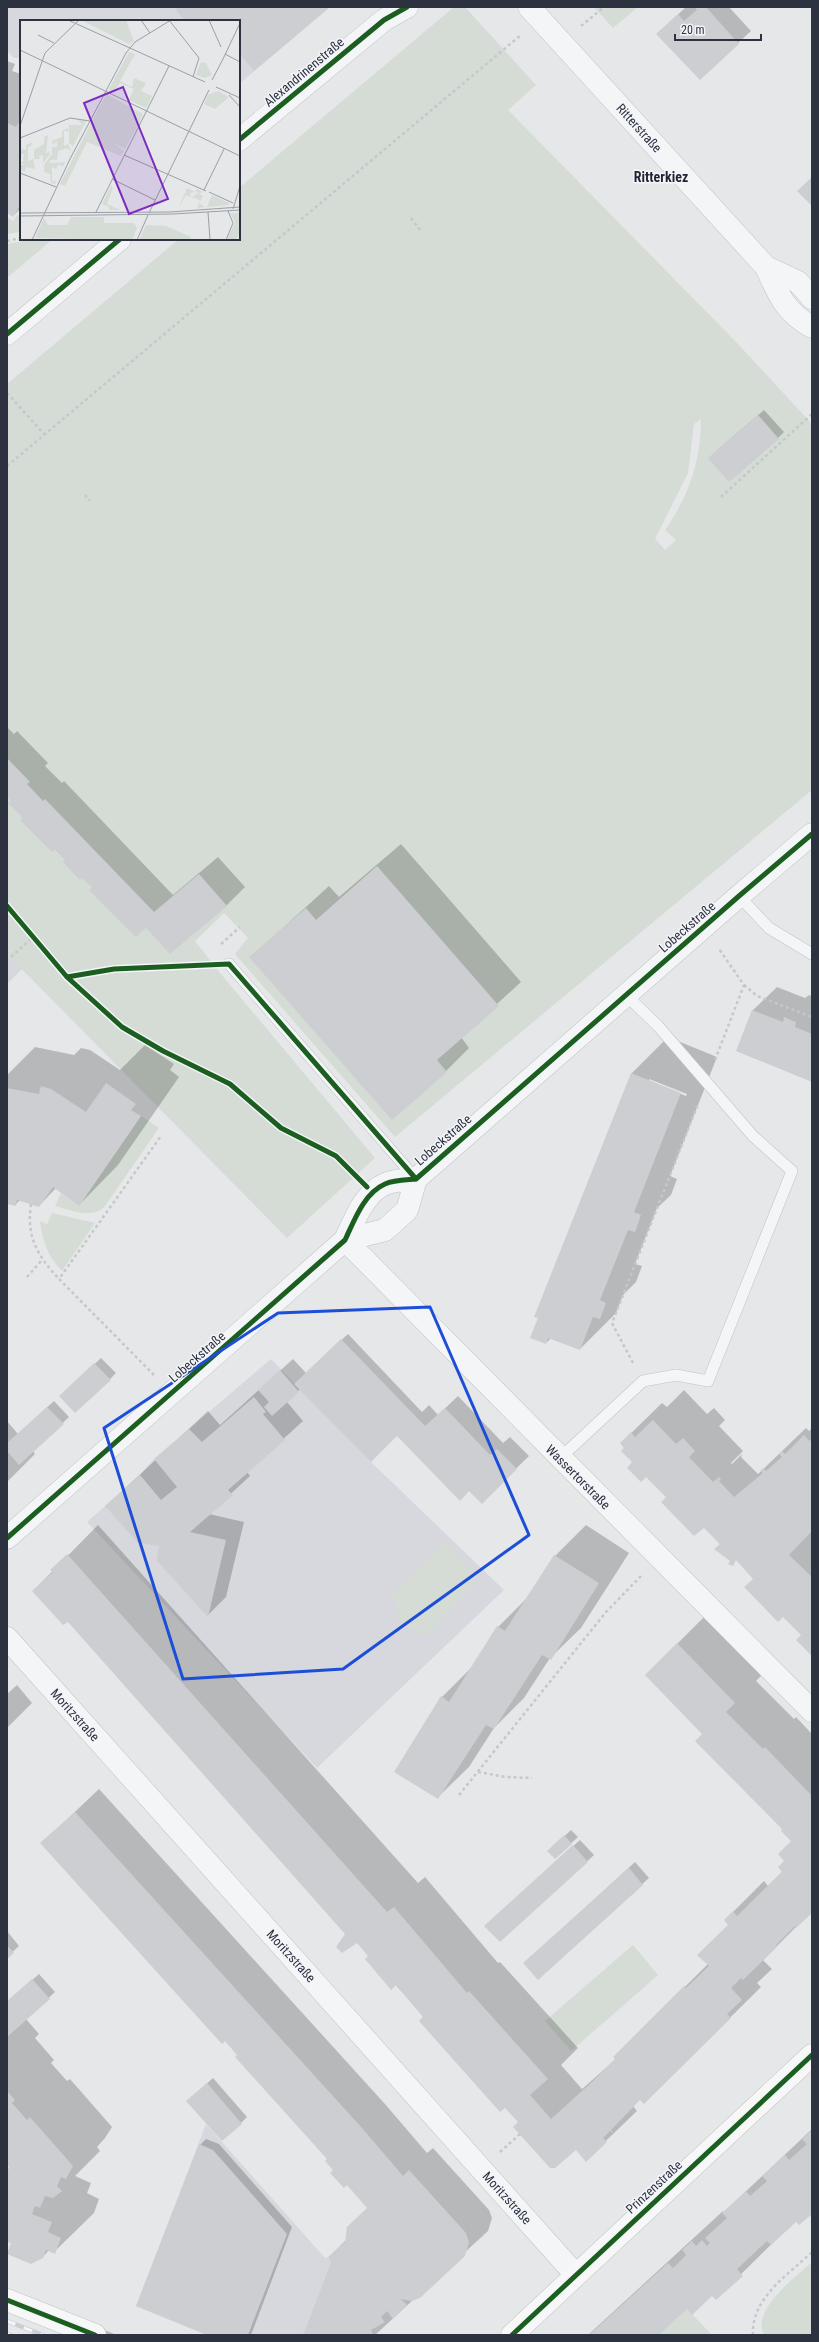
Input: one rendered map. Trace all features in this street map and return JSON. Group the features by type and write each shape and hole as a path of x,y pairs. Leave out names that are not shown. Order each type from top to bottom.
{"main road":[{"name":"Prinzenstraße","path":"512,2335 575,2274 812,2055"},
{"path":"7,2300 95,2335"}],"street":[{"name":"Alexandrinenstraße","path":"240,139 388,13 407,7"},
{"name":"Ritterstraße","path":"534,13 766,267 780,299 800,320 812,328"},
{"path":"7,334 119,240"},
{"name":"Ritterstraße","path":"766,267 798,282 812,298"},
{"name":"Lobeckstraße","path":"7,1538 345,1240 362,1204 379,1188 384,1184 416,1179 703,927 812,834"},
{"name":"Lobeckstraße","path":"345,1240 385,1230 390,1226 407,1210 416,1179"},
{"name":"Wassertorstraße","path":"345,1240 559,1459 812,1711"},
{"name":"Moritzstraße","path":"7,1638 575,2274"}],"lane":[{"path":"739,896 769,928 812,954"},
{"path":"229,964 416,1179"},
{"path":"559,1459 643,1381 676,1375 708,1381 792,1171 753,1136 658,1026 626,995"}],"path":[{"path":"7,466 534,13"},
{"path":"411,218 420,230"},
{"path":"7,240 20,238"},
{"path":"7,393 44,434"},
{"path":"721,497 812,414"},
{"path":"85,495 90,501"},
{"path":"703,927 744,985 758,996 812,1017"},
{"path":"11,957 32,938"},
{"path":"643,1381 612,1323 744,985"},
{"path":"59,1279 160,1136"},
{"path":"31,1204 30,1226 32,1238 36,1251 42,1260 172,1393"},
{"path":"27,1277 42,1260"},
{"path":"459,1795 606,1612 658,1558"},
{"path":"477,1772 506,1777 532,1778"},
{"path":"753,2335 753,2325 756,2311 765,2296 812,2252"}],"highlighted area":[{"path":"430,1307 529,1535 343,1669 183,1679 104,1428 278,1313"}],"shaded area":[{"path":"7,7 330,7 240,83 240,20 20,20 20,58 14,58 7,51"},
{"path":"454,7 465,7 536,85 508,110 738,344 812,424 812,790 395,1137 235,954 248,938 224,913 195,941 375,1158 287,1238 7,954 7,384 178,240 240,240 240,187","holes":["701,419 699,449 696,464 687,491 665,530 676,540 665,550 655,539 688,473 694,424"]},
{"path":"594,7 638,7 613,28"},
{"path":"17,215 20,217 20,232 7,234 7,217 13,221"},
{"path":"29,240 52,240 7,278 7,244"},
{"path":"7,954 22,969 7,984"},
{"path":"141,1116 159,1128 105,1206 94,1212 81,1213 55,1206 61,1193 79,1206"},
{"path":"52,1213 95,1223 62,1271 57,1266 46,1248 41,1228 40,1221 47,1224"},
{"path":"271,1359 371,1462 504,1590 317,1768 87,1522 140,1475 154,1459"},
{"path":"445,1541 477,1579 426,1638 401,1621 391,1595"},
{"path":"633,1945 658,1975 571,2051 545,2021"},
{"path":"206,2124 325,2258 328,2257 331,2262 303,2335 207,2335 136,2306"},
{"path":"812,2262 812,2335 764,2335 762,2325 764,2315 769,2304 786,2285"},
{"path":"687,2309 712,2335 659,2335"}],"building":[{"path":"178,7 330,7 254,71 240,54 240,20 184,20 176,10"},
{"path":"700,7 706,7 739,44 700,80 656,34 678,14 684,21"},
{"path":"20,121 20,206 13,217 7,213 7,123 16,127"},
{"path":"812,177 812,206 797,191"},
{"path":"758,415 779,439 729,482 708,458"},
{"path":"7,758 30,782 27,784 43,801 45,799 154,912 199,874 227,906 170,954 146,928 136,937 89,890 92,887 82,878 80,880 63,862 65,860 55,849 52,852 20,820 23,818 8,803 11,801 7,797"},
{"path":"377,866 499,1006 437,1060 447,1072 392,1120 249,957 306,908 316,920"},
{"path":"752,1010 783,1022 784,1017 796,1022 795,1027 812,1034 812,1082 736,1051"},
{"path":"631,1073 681,1093 634,1212 641,1215 635,1232 628,1230 600,1300 606,1303 600,1319 593,1317 580,1350 548,1338 546,1344 530,1338 538,1318 534,1317"},
{"path":"106,1083 136,1104 131,1110 141,1116 79,1206 53,1187 39,1207 17,1200 16,1206 7,1204 7,1088 39,1094 41,1086 51,1089 86,1112"},
{"path":"341,1339 425,1426 445,1408 490,1455 497,1449 517,1469 482,1504 469,1491 460,1501 397,1436 371,1462 294,1384"},
{"path":"94,1363 111,1380 75,1413 59,1396"},
{"path":"280,1370 299,1392 272,1416 264,1407 269,1402 258,1390"},
{"path":"254,1397 266,1412 263,1414 285,1440 228,1490 233,1495 190,1532 226,1540 208,1617 157,1561 159,1546 138,1543 105,1506 140,1475 161,1500 177,1487 154,1459 189,1429 202,1442"},
{"path":"47,1407 64,1424 19,1465 7,1451 7,1443"},
{"path":"653,1420 676,1444 683,1438 695,1451 689,1457 713,1482 719,1477 721,1479 719,1481 734,1497 763,1473 760,1471 763,1468 766,1471 782,1457 779,1454 782,1451 785,1454 804,1435 809,1441 812,1438 812,1531 789,1555 812,1577 812,1656 796,1640 801,1635 783,1617 778,1622 744,1587 753,1579 736,1560 733,1566 728,1564 730,1561 714,1549 720,1544 704,1528 694,1536 661,1502 666,1497 646,1477 641,1482 627,1468 632,1462 621,1451 624,1448 620,1443 631,1432 635,1437"},
{"path":"67,1554 387,1912 394,1907 467,1993 469,1991 548,2079 530,2095 551,2119 615,2059 613,2057 684,1986 686,1988 709,1966 697,1955 728,1925 724,1920 733,1911 737,1916 782,1872 778,1867 784,1861 778,1854 791,1841 781,1831 782,1829 695,1741 702,1734 645,1675 677,1643 735,1703 726,1712 763,1749 765,1747 812,1796 812,1913 796,1928 795,1926 776,1945 777,1947 743,1980 741,1978 731,1988 742,2000 727,2014 731,2018 644,2104 640,2100 611,2130 614,2134 610,2131 603,2138 607,2142 586,2162 576,2150 555,2168 550,2168 513,2127 518,2122 505,2108 500,2112 419,2021 423,2017 396,1985 391,1990 365,1959 368,1956 357,1943 342,1953 336,1947 345,1934 68,1622 63,1625 32,1591 53,1572 50,1570"},
{"path":"554,1555 599,1583 551,1660 542,1655 494,1729 486,1725 438,1799 394,1772 441,1696 449,1702 497,1626 505,1631"},
{"path":"75,1812 362,2128 403,2176 409,2170 466,2233 469,2242 465,2256 420,2298 412,2301 401,2299 407,2305 393,2319 387,2311 381,2317 385,2322 371,2330 373,2335 303,2335 331,2262 328,2257 345,2242 347,2227 367,2208 347,2185 344,2188 330,2173 333,2170 325,2161 327,2159 235,2057 237,2055 225,2041 222,2044 40,1843"},
{"path":"564,1835 572,1844 555,1859 547,1851"},
{"path":"573,1845 588,1862 500,1942 484,1926"},
{"path":"629,1868 643,1885 538,1980 523,1963"},
{"path":"7,1945 14,1953 7,1959"},
{"path":"32,1979 50,1999 7,2037 7,2001"},
{"path":"207,2083 242,2124 222,2141 186,2101"},
{"path":"7,2091 15,2100 12,2103 27,2120 30,2117 73,2166 66,2179 61,2177 57,2186 62,2191 53,2198 45,2196 40,2208 35,2206 32,2214 52,2222 48,2232 61,2238 55,2254 46,2250 43,2258 31,2264 7,2254 11,2243 7,2242 7,2173 9,2167 7,2165"},
{"path":"812,2130 812,2214 799,2225 796,2222 771,2245 767,2241 737,2269 743,2276 716,2300 712,2296 692,2315 687,2309 659,2335 589,2335 668,2263 673,2268 686,2255 682,2250 692,2241 696,2246 702,2240 707,2246 710,2243 705,2238 727,2218 722,2213 746,2191 750,2196 767,2181 762,2176 785,2155 789,2160 807,2144 802,2139"},
{"path":"199,2144 213,2150 287,2234 248,2335 207,2335 136,2306"}],"railway":[{"path":"7,2321 43,2335"}],"cycle path":[{"path":"240,139 384,20 407,7"},
{"path":"7,334 119,240"},
{"path":"7,1538 345,1240 360,1208 371,1194 385,1184 400,1180 416,1179 739,896 812,834"},
{"path":"7,906 67,977 122,1027 163,1051 230,1084 281,1128 336,1156 367,1187"},
{"path":"67,977 114,969 229,964 416,1179"},
{"path":"512,2335 812,2055"},
{"path":"7,2300 95,2335"}],"district":[{"name":"Ritterkiez","path":"661,177"}]}
